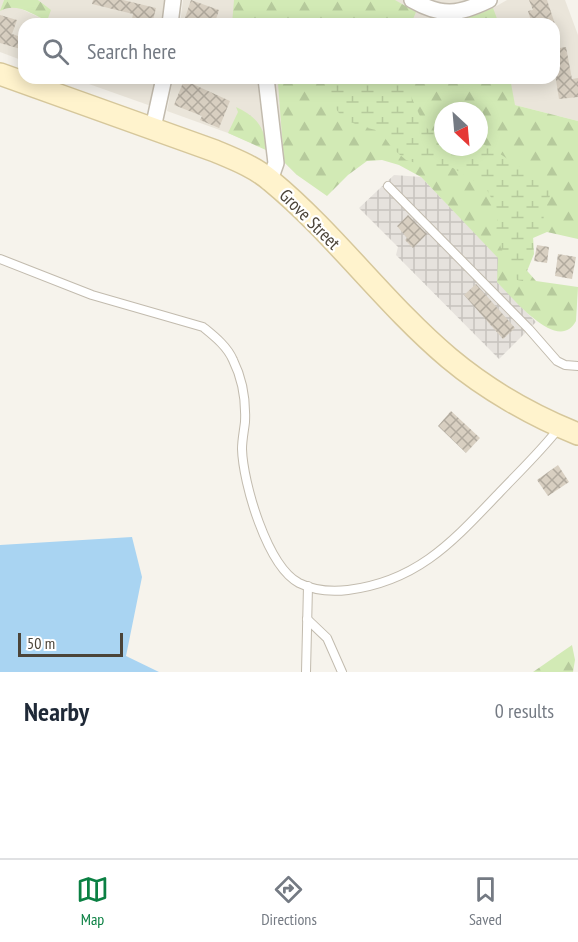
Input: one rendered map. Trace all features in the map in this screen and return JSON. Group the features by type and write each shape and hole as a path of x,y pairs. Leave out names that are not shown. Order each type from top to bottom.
{"main road":[{"name":"Grove Street","path":"0,74 18,80"},
{"name":"Grove Street","path":"28,84 240,161 270,180 449,358 492,388 569,431"}],"street":[{"path":"171,18 173,0"},
{"path":"412,0 433,10 454,13 489,0"},
{"path":"153,128 163,84"},
{"path":"267,84 276,163 270,180"}],"lane":[{"path":"388,186 530,329 557,361 565,365 578,366"},
{"path":"0,259 92,295 203,327 217,338 233,358 242,387 245,420 242,448 246,484 255,515 282,567 290,576 308,586 325,591 366,588 395,579 427,562 569,431"},
{"path":"306,672 308,586"},
{"path":"307,619 327,638 342,672"}],"shaded area":[{"path":"0,0 4,0 1,10 7,7 17,7 41,18 18,18 18,59 0,52"},
{"path":"38,0 166,0 164,18 46,18"},
{"path":"183,0 490,0 493,8 507,0 565,0 578,35 578,121 515,105 468,84 560,84 560,18 181,18"},
{"path":"89,84 155,84 151,106"},
{"path":"172,84 329,84 297,175 284,162 263,148 167,111"},
{"path":"394,175 421,177 499,258 497,282 536,322 499,359 396,255 398,247 359,208"}],"green space":[{"path":"4,0 38,0 51,10 48,18 41,18 18,8 0,11"},
{"path":"234,0 395,0 416,12 414,18 232,18"},
{"path":"493,8 497,18 462,18"},
{"path":"278,84 511,84 515,105 578,121 578,239 547,232 526,241 522,265 536,281 578,287 576,321 568,330 558,331 535,320 497,282 498,258 421,177 399,165 382,160 367,161 348,175 327,196 297,175 284,162"},
{"path":"325,84 405,84 426,127 434,132 434,156 488,156 488,147 553,187 544,213 543,226 533,236 534,254 523,281 517,280 501,248 496,229 497,209 486,188 453,168 425,166 406,160 392,148 380,131 348,120 336,109"},
{"path":"236,107 249,114 262,129 266,150 228,133 238,112"},
{"path":"572,645 575,660 573,672 533,672"}],"water":[{"path":"132,537 142,577 126,656 159,672 0,672 0,545"}],"building":[{"path":"93,0 123,0 156,8 154,18 132,18 133,14 92,4"},
{"path":"191,0 219,10 216,18 185,18"},
{"path":"529,0 547,0 553,18 530,18 528,11 533,10"},
{"path":"0,15 17,20 12,34 18,36 18,48 0,43"},
{"path":"566,47 572,79 578,78 578,97 559,99 557,84 560,84 560,48"},
{"path":"182,84 193,84 230,101 219,128 200,120 202,116 174,105"},
{"path":"408,215 427,234 413,248 397,226"},
{"path":"537,245 549,247 547,263 534,261"},
{"path":"558,254 576,257 572,279 555,276"},
{"path":"476,284 515,328 503,339 464,295"},
{"path":"451,411 480,438 466,453 438,426"},
{"path":"558,465 569,482 548,496 537,480"}]}
